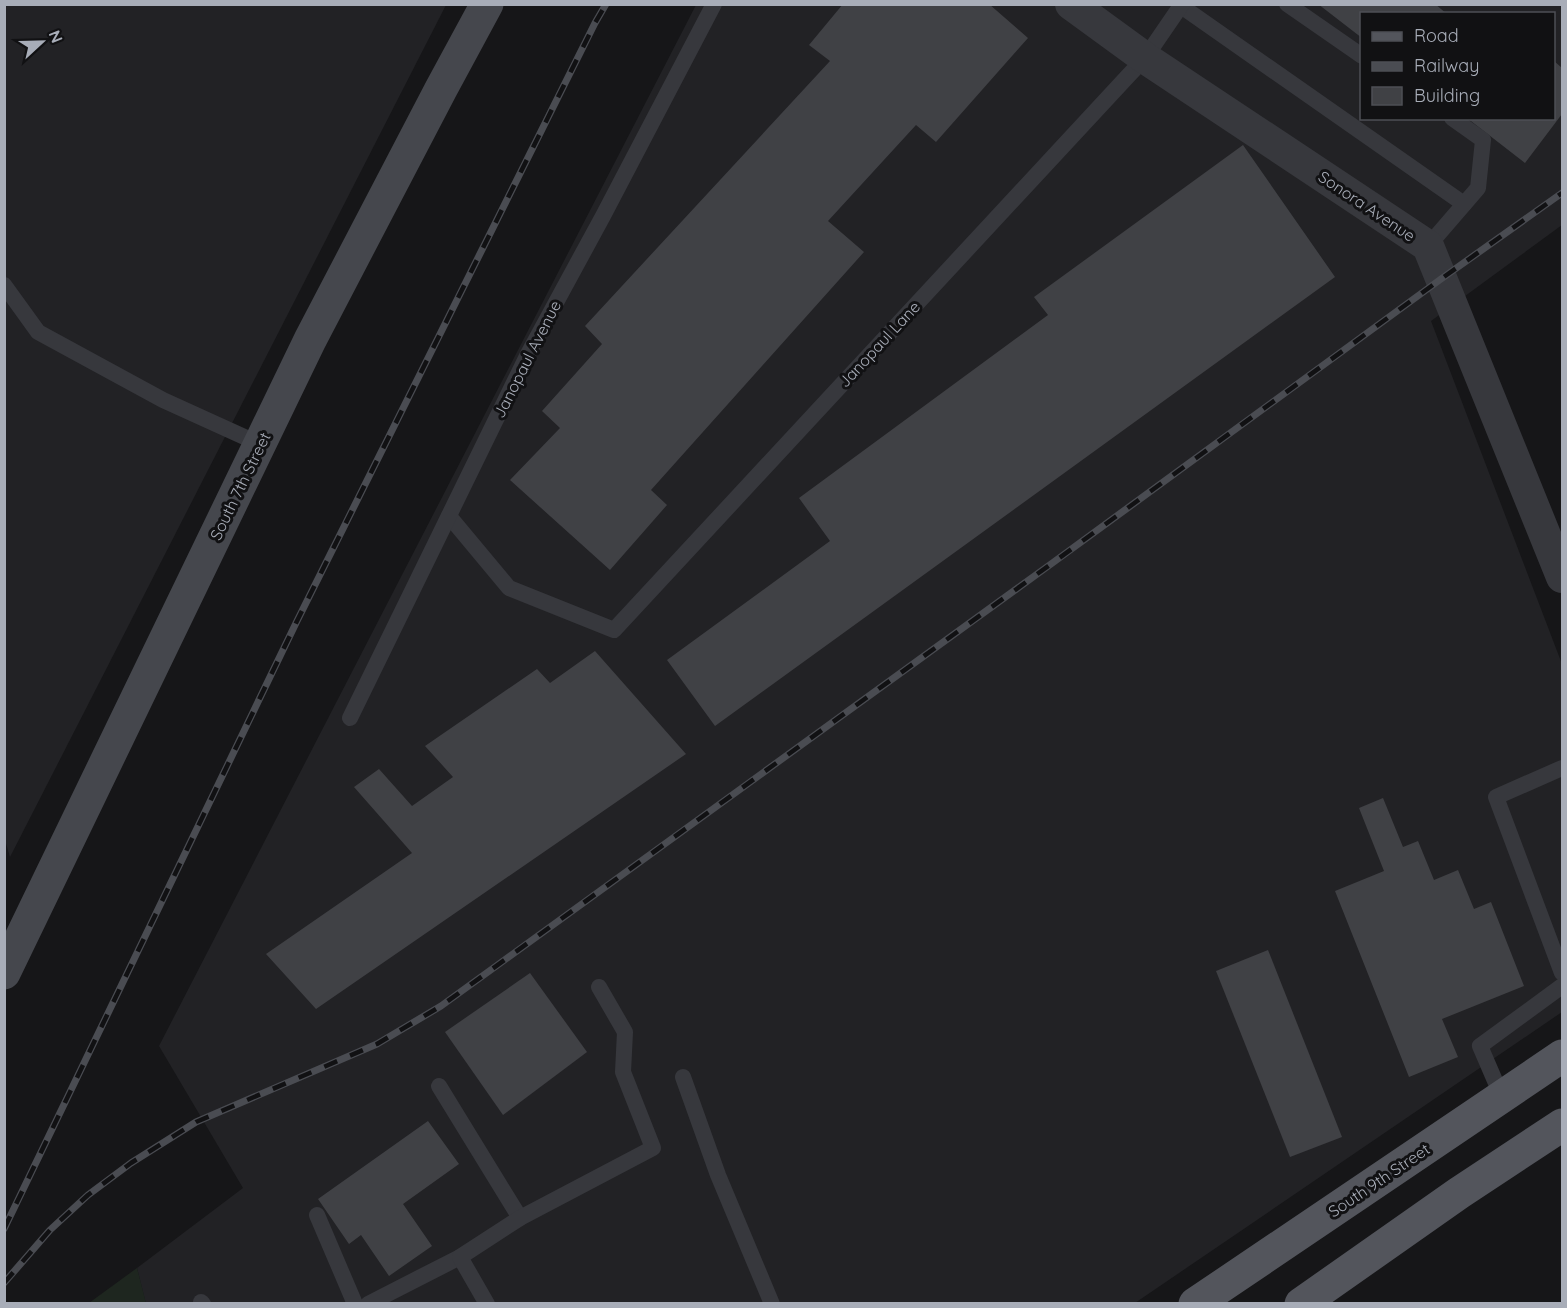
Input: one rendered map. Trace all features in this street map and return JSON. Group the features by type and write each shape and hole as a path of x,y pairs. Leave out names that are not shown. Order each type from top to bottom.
{"main road":[{"name":"South 9th Street","path":"1195,1304 1563,1056"},
{"path":"1301,1304 1459,1193 1563,1125"}],"street":[{"name":"South 7th Street","path":"4,973 310,340 435,99 488,4"},
{"name":"Sonora Avenue","path":"1071,4 1145,58 1428,246 1563,577"}],"lane":[{"name":"Janopaul Avenue","path":"351,718 528,354 714,4"},
{"path":"1287,4 1360,55"},
{"path":"1181,5 1464,204"},
{"name":"Janopaul Lane","path":"449,516 509,588 614,630 1145,58 1181,5"},
{"path":"1428,246 1478,188 1483,140 1455,120"},
{"path":"4,285 38,332 163,400 260,444"},
{"path":"1563,768 1496,797 1563,974"},
{"path":"368,1304 460,1257 520,1218 653,1148 623,1072 626,1032 599,987"},
{"path":"1502,1097 1480,1046 1563,987"},
{"path":"683,1077 718,1175 772,1304"},
{"path":"439,1086 520,1218"},
{"path":"317,1215 355,1304"},
{"path":"460,1257 487,1304"}],"shaded area":[{"path":"4,5 446,5 10,857 4,837"},
{"path":"696,5 1562,5 1562,225 1431,321 1562,664 1562,1012 1135,1303 146,1304 137,1268 243,1188 159,1046"},
{"path":"137,1268 146,1303 89,1303"}],"building":[{"path":"843,4 989,4 1028,38 936,142 916,125 828,221 864,252 651,490 667,505 610,570 510,480 560,428 542,411 602,344 585,326 830,61 809,45"},
{"path":"1318,4 1435,4 1445,12 1360,12 1360,36"},
{"path":"1555,62 1562,68 1562,114 1525,163 1470,120 1555,120"},
{"path":"1243,145 1335,277 715,726 667,660 830,541 799,498 1048,315 1034,297"},
{"path":"595,651 686,754 316,1009 266,954 412,853 354,787 379,769 412,806 453,777 425,746 537,669 550,683"},
{"path":"1383,798 1403,847 1418,841 1434,880 1458,870 1474,909 1491,902 1524,986 1442,1019 1458,1057 1409,1077 1335,891 1384,871 1359,808"},
{"path":"1268,950 1342,1137 1290,1157 1216,971"},
{"path":"530,973 587,1052 503,1115 445,1032"},
{"path":"428,1121 459,1164 403,1204 432,1246 389,1276 361,1235 349,1244 318,1199"}],"railway":[{"path":"4,1229 296,623 606,4"},
{"path":"4,1283 50,1230 88,1195 131,1163 196,1122 377,1044 441,1006 1562,193"}]}
